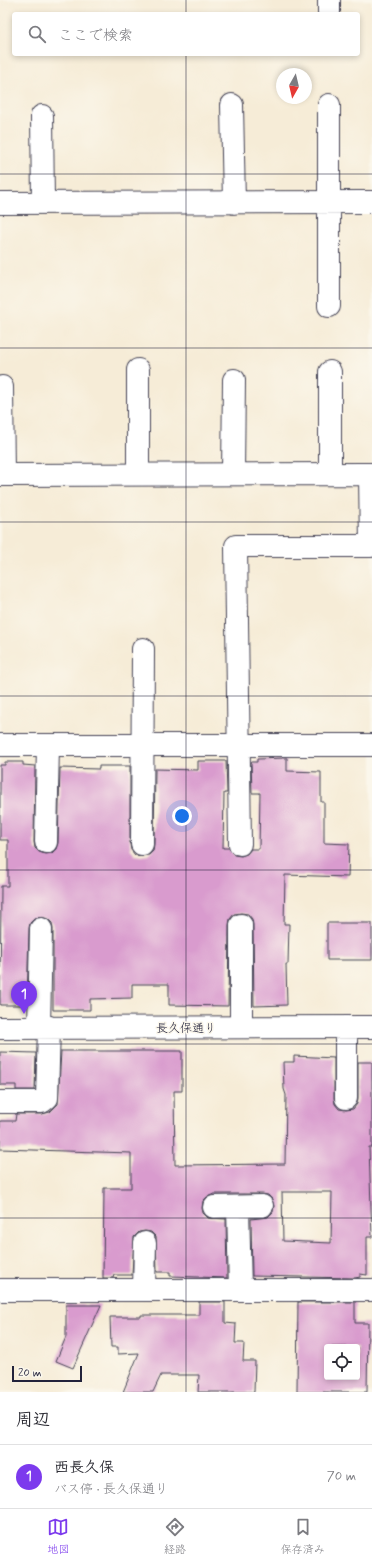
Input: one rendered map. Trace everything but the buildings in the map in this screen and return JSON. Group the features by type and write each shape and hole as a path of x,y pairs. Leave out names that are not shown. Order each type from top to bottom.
{"street":[{"path":"232,105 234,202"},
{"path":"328,105 329,306"},
{"path":"42,116 43,203"},
{"path":"0,203 372,202"},
{"path":"138,370 138,474"},
{"path":"330,372 330,474"},
{"path":"233,474 234,380"},
{"path":"2,387 2,475 371,474 371,546 236,546 240,844"},
{"path":"142,844 143,649"},
{"path":"0,745 372,745"},
{"path":"46,842 48,745"},
{"path":"241,1028 242,925"},
{"path":"0,1102 42,1102 47,1098 41,929"},
{"path":"346,1027 346,1098"},
{"name":"長久保通り","path":"0,1028 372,1027"},
{"path":"214,1207 262,1206"},
{"path":"238,1207 240,1290"},
{"path":"144,1290 145,1243"},
{"path":"0,1290 372,1290"}],"place":[{"name":"西長久保","path":"24,1014"}]}
